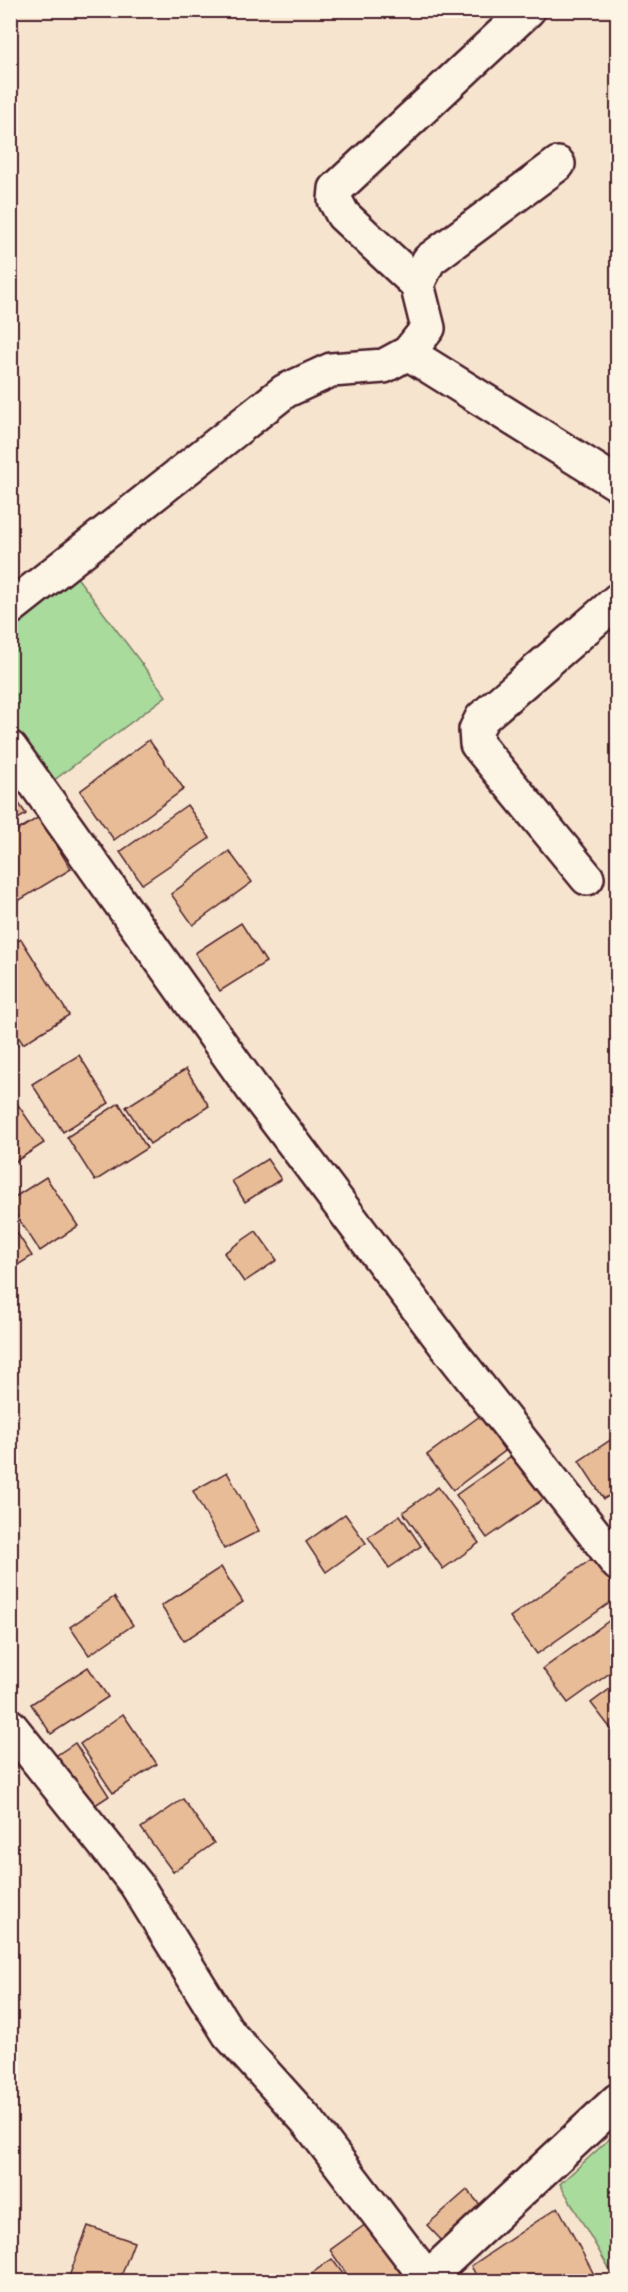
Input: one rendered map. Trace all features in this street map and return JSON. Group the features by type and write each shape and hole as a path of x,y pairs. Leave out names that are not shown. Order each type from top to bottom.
{"street":[{"path":"10,608 285,391 331,370 384,366 408,353 428,328 417,284 344,215 335,200 336,189 528,10"},
{"path":"417,284 429,260 558,164"},
{"path":"408,353 618,484"},
{"path":"586,878 477,744 476,730 482,718 612,616"},
{"path":"10,748 252,1088 445,1344 618,1564"},
{"path":"10,1726 136,1884 229,2034 309,2123 425,2280 618,2100"}],"green space":[{"path":"70,568 166,696 41,790 11,748 10,612"},
{"path":"617,2132 618,2281 617,2282 560,2184"}],"building":[{"path":"149,740 184,789 114,840 80,791"},
{"path":"10,790 26,814 10,824"},
{"path":"187,805 210,838 142,884 120,852"},
{"path":"39,817 71,869 10,906 10,835"},
{"path":"229,851 252,882 193,925 171,894"},
{"path":"241,923 266,962 220,991 195,953"},
{"path":"21,939 69,1015 23,1044 10,1024 10,946"},
{"path":"10,1035 18,1045 10,1050"},
{"path":"79,1055 109,1103 63,1132 32,1084"},
{"path":"186,1069 209,1106 150,1144 126,1107"},
{"path":"10,1093 44,1143 10,1165"},
{"path":"119,1103 147,1148 95,1181 67,1137"},
{"path":"267,1159 281,1179 245,1202 232,1181"},
{"path":"46,1177 78,1226 40,1251 10,1206 10,1200"},
{"path":"10,1222 32,1256 10,1270"},
{"path":"256,1231 277,1260 244,1282 224,1253"},
{"path":"480,1416 505,1451 453,1490 427,1455"},
{"path":"618,1435 618,1490 604,1499 579,1461"},
{"path":"514,1454 546,1497 487,1538 456,1495"},
{"path":"227,1472 259,1531 224,1549 193,1491"},
{"path":"438,1487 479,1543 443,1569 403,1512"},
{"path":"345,1514 366,1543 326,1572 306,1542"},
{"path":"400,1515 421,1546 389,1568 368,1537"},
{"path":"593,1558 618,1592 618,1597 537,1654 510,1617"},
{"path":"221,1567 243,1602 184,1641 161,1606"},
{"path":"114,1597 133,1625 89,1655 70,1627"},
{"path":"610,1620 618,1630 618,1667 568,1703 543,1669"},
{"path":"88,1667 108,1697 51,1734 31,1704"},
{"path":"618,1683 618,1738 591,1703"},
{"path":"123,1714 157,1764 113,1793 80,1744"},
{"path":"75,1743 109,1796 83,1813 48,1761"},
{"path":"183,1799 214,1843 173,1872 141,1828"},
{"path":"467,2190 483,2208 444,2243 427,2225"},
{"path":"558,2207 598,2282 480,2282 471,2266"},
{"path":"373,2219 412,2273 401,2282 352,2282 330,2250"},
{"path":"88,2226 134,2242 119,2282 67,2282"},
{"path":"332,2259 346,2278 340,2282 317,2282 312,2273"}]}
